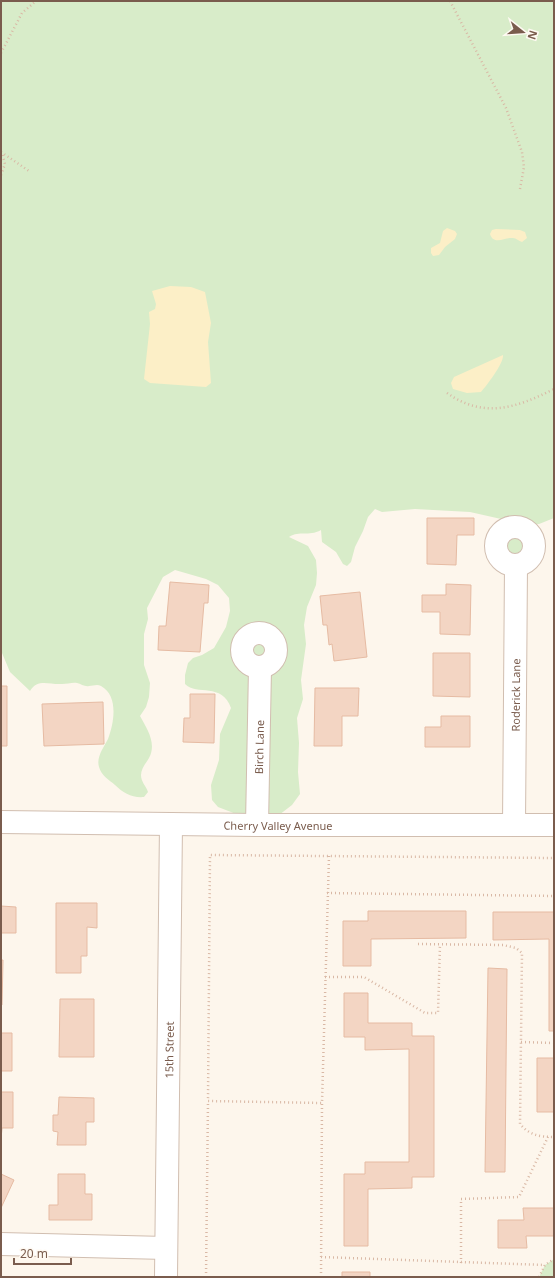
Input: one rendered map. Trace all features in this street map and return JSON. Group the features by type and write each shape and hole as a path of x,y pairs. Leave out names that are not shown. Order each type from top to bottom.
{"street":[{"name":"Roderick Lane","path":"514,826 516,565"},
{"name":"Birch Lane","path":"258,825 260,668"},
{"name":"Cherry Valley Avenue","path":"1,822 258,825 554,825"},
{"name":"15th Street","path":"166,1277 171,824"},
{"path":"1,1244 166,1248"}],"path":[{"path":"1,53 22,14 36,1"},
{"path":"450,1 506,108 520,145 524,168 520,189"},
{"path":"1,152 29,171"},
{"path":"1,152 5,164 1,175"},
{"path":"447,393 460,402 476,408 494,409 513,406 535,399 554,390"},
{"path":"206,1277 210,855 554,858"},
{"path":"321,1277 322,1103 329,856"},
{"path":"328,892 554,896"},
{"path":"418,944 503,945 516,948 522,953 520,1124 526,1132 554,1137"},
{"path":"325,977 364,977 425,1013 438,1013 440,944"},
{"path":"521,1042 554,1043"},
{"path":"208,1101 322,1103"},
{"path":"461,1263 461,1199 519,1198 548,1137"},
{"path":"321,1258 545,1266"},
{"path":"539,1277 545,1266 554,1259"}],"green space":[{"path":"1,1 554,1 554,518 539,524 527,525 470,512 415,509 382,512 375,509 368,517 355,547 351,562 347,566 343,564 336,552 322,542 321,530 312,533 297,534 289,537 308,546 316,560 317,573 316,585 307,607 304,625 306,644 301,680 303,699 297,718 300,794 292,805 279,815 244,817 218,807 212,800 211,785 219,760 220,734 231,708 227,700 222,695 216,692 196,689 185,684 185,675 188,663 193,658 214,648 226,627 230,611 229,598 218,585 206,579 175,570 163,577 147,608 148,619 144,634 144,665 150,683 149,697 146,707 140,716 150,736 152,747 149,758 141,773 142,780 148,792 144,797 132,796 121,790 103,775 100,770 98,763 99,756 108,739 114,710 111,696 107,690 100,685 86,686 77,683 40,683 33,687 30,691 10,672 2,653"},
{"path":"513,530 519,530 529,537 532,546 531,552 525,559 519,562 513,562 503,555 500,549 500,543 507,533"},
{"path":"554,1259 554,1277 539,1277 545,1265"}],"sand":[{"path":"447,228 455,231 457,234 455,239 445,247 439,255 433,256 431,253 431,248 440,243 443,231"},
{"path":"492,230 520,230 525,232 527,238 522,242 515,238 494,240 490,234"},
{"path":"170,286 191,287 205,292 211,323 208,342 211,383 206,387 150,383 144,379 150,324 149,312 155,309 156,304 152,291"},
{"path":"503,355 501,363 481,392 467,393 453,389 451,383 454,377"}],"building":[{"path":"427,518 474,518 474,535 457,535 456,565 427,564"},
{"path":"170,582 209,585 208,603 204,603 200,652 158,650 159,626 166,626"},
{"path":"446,584 471,585 470,635 440,634 440,612 422,612 422,595 446,595"},
{"path":"360,592 367,657 334,661 332,644 329,645 327,625 323,625 320,596"},
{"path":"433,653 470,653 470,697 433,696"},
{"path":"1,686 7,686 7,746 1,746"},
{"path":"315,688 359,688 358,716 342,716 342,746 314,746"},
{"path":"190,694 215,694 214,743 183,742 184,718 190,718"},
{"path":"103,702 104,744 44,746 42,704"},
{"path":"441,716 470,716 470,747 425,747 425,727 441,727"},
{"path":"56,903 97,903 97,928 87,927 87,956 81,956 81,973 56,973"},
{"path":"1,906 16,907 16,933 1,933"},
{"path":"368,911 466,911 466,938 371,939 371,966 343,966 343,921 368,921"},
{"path":"493,912 554,912 554,1031 549,1031 549,939 493,940"},
{"path":"1,960 3,960 2,1005 1,1005"},
{"path":"488,968 507,969 505,1172 485,1172"},
{"path":"344,993 368,993 368,1023 412,1023 412,1036 434,1036 434,1177 412,1177 412,1188 368,1189 368,1246 344,1246 344,1174 365,1174 365,1162 409,1162 409,1049 365,1050 365,1037 344,1037"},
{"path":"60,999 94,999 94,1057 59,1057"},
{"path":"1,1033 12,1033 12,1071 1,1071"},
{"path":"537,1058 554,1058 554,1112 537,1112"},
{"path":"1,1092 13,1092 13,1128 2,1128 1,1139"},
{"path":"59,1097 94,1098 94,1122 86,1122 86,1145 57,1145 58,1132 53,1131 53,1115 58,1115"},
{"path":"1,1174 14,1180 1,1208"},
{"path":"58,1174 85,1174 85,1194 92,1194 92,1220 49,1220 49,1205 58,1205"},
{"path":"523,1208 554,1208 554,1236 526,1236 527,1248 498,1248 498,1220 524,1220"},
{"path":"342,1272 370,1272 370,1277 342,1277"}]}
